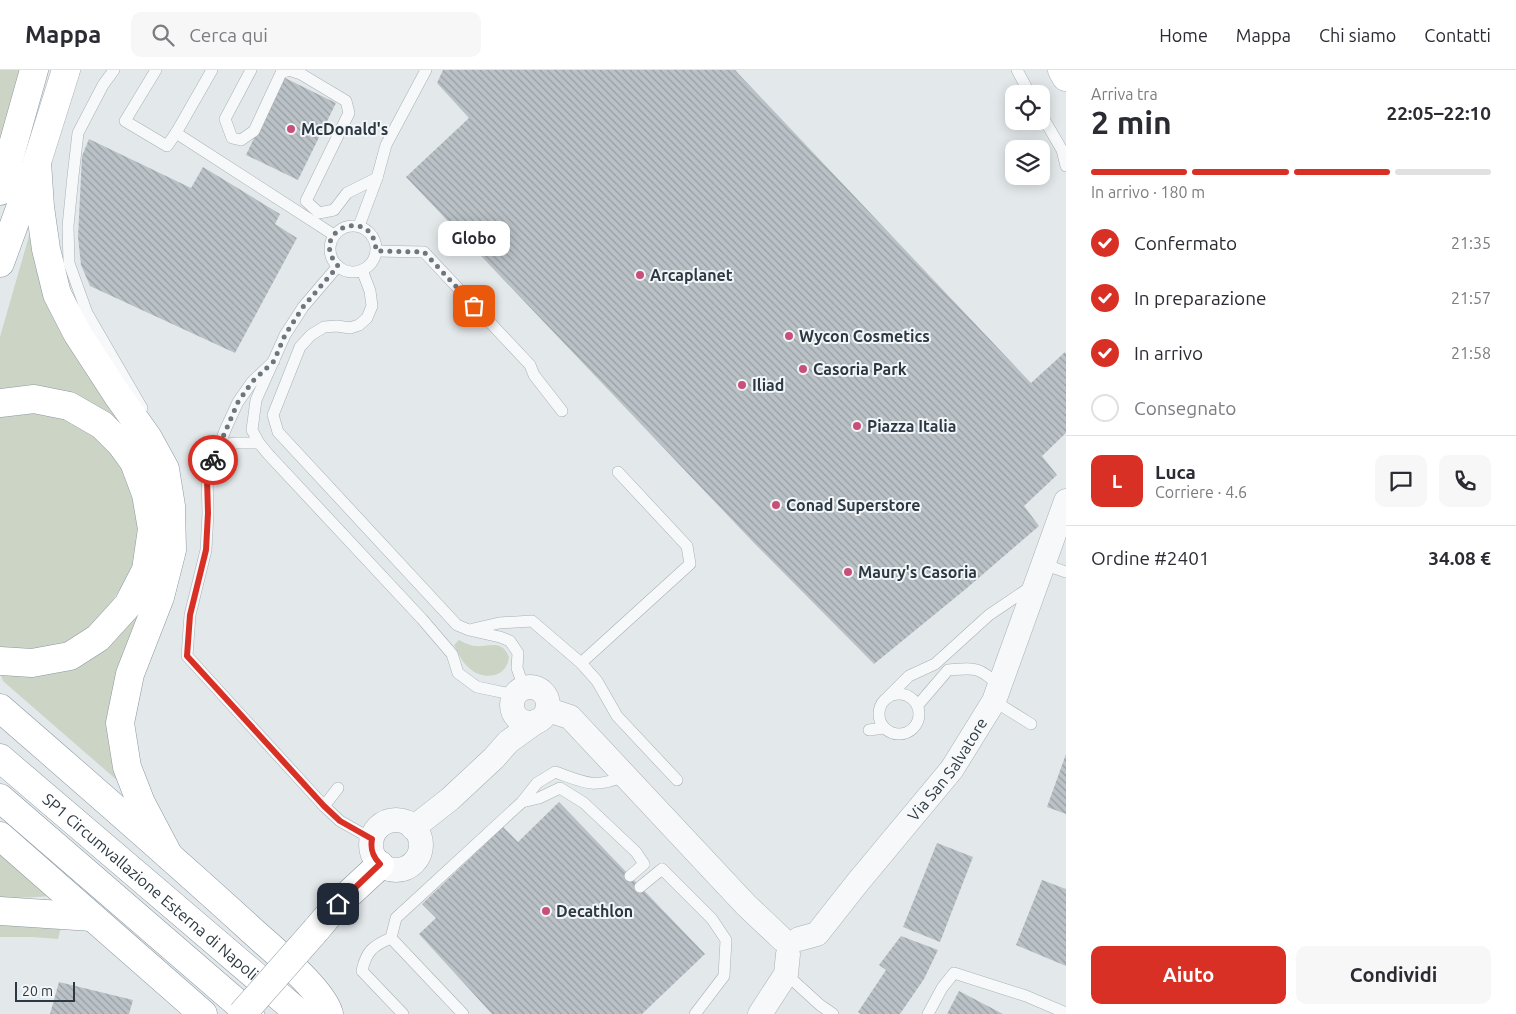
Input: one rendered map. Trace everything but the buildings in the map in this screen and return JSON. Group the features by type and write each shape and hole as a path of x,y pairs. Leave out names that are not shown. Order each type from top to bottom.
{"main road":[{"path":"0,191 34,70"},
{"path":"0,263 37,162 66,70"},
{"path":"1062,70 1066,77"},
{"path":"37,162 40,207 46,248 57,294 77,333 148,438 165,469 171,506 172,550 160,597 130,674 120,724 127,767 141,803 169,856"},
{"path":"0,403 34,399 69,406 102,425 121,444 134,462 146,494 152,529 146,570 128,605 98,638 70,656 32,663 0,661"},
{"path":"0,708 169,856 306,980 327,1005 329,1014"},
{"name":"SP1 Circumvallazione Esterna di Napoli","path":"0,758 300,1014"},
{"name":"SP1 Circumvallazione Esterna di Napoli","path":"0,798 250,1014"},
{"path":"0,836 203,1014"},
{"path":"242,1014 338,904 380,864"},
{"path":"0,911 92,917"}],"street":[{"name":"Via San Salvatore","path":"789,952 817,934 952,769 996,694 1066,501"},
{"path":"413,828 450,799 494,758 508,742 542,716 547,699 540,690 530,687 520,691"},
{"path":"542,716 570,717 789,952 764,1013"},
{"path":"393,821 400,821 413,828 418,834 420,849 414,862 401,870 387,868 380,864 372,853 371,846 374,832 379,827 393,821"}],"lane":[{"path":"114,70 103,85 78,133 68,226 70,263 87,314 147,416 148,438"},
{"path":"156,70 125,122 167,146 212,70"},
{"path":"251,70 225,119 232,138 241,140 254,131 281,74 289,70 301,74 346,101 349,113 306,201 319,213 334,210 347,192 377,178"},
{"path":"359,226 377,178 386,145 426,70"},
{"path":"1017,70 1025,85"},
{"path":"1050,129 1062,150 1066,166"},
{"path":"176,133 334,235"},
{"path":"345,226 359,226 374,238 376,251 371,263 362,270 349,272 338,266 330,255 329,248 334,235 339,230 345,226"},
{"path":"376,251 424,252 530,365 534,375 562,411"},
{"path":"338,266 303,307 285,335 256,400 252,430 259,444 422,619 452,654 458,673 477,687 520,691 517,668 518,653 510,641 457,625 278,432 273,415 300,347 311,335 324,327 350,328 359,325 368,318 372,306 370,291 362,270"},
{"path":"274,361 252,382 238,402 216,451 207,477 206,550 190,615 187,656 324,806 340,821 372,839"},
{"path":"216,451 227,444 259,444"},
{"path":"581,663 690,564 687,546 618,472"},
{"path":"889,696 904,694 912,698 918,705 920,714 914,730 898,735 890,733 880,721 880,706 889,696 909,676 934,664 989,615 1040,574 1066,572"},
{"path":"469,630 499,623 532,621 581,663 597,681 617,716 677,780"},
{"path":"918,705 948,670 972,668 986,673 996,694 1031,724"},
{"path":"869,730 884,728"},
{"path":"391,938 396,918 522,802 536,783 555,772 587,784 608,783 625,776"},
{"path":"324,806 338,788"},
{"path":"522,802 539,798 560,788 584,803 636,852 644,864 630,876"},
{"path":"640,887 662,868 712,919 726,940 724,976 695,1014"},
{"path":"391,938 379,943 365,956 362,971 403,1014"},
{"path":"391,938 463,1014"},
{"path":"789,952 820,1005 833,1014"},
{"path":"928,1014 942,988 954,973 1026,996 1066,1012"}],"green space":[{"path":"0,70 25,70 0,156"},
{"path":"31,229 131,432 0,391 0,337"},
{"path":"43,411 77,422 106,444 126,472 139,520 136,553 131,569 107,609 90,629 72,640 49,648 22,651 0,648 0,412"},
{"path":"147,593 118,781 3,681 0,671 19,673"},
{"path":"459,640 476,646 497,645 502,647 509,657 507,664 499,673 493,675 481,675 475,672 464,663 454,645"},
{"path":"0,850 53,896 0,899"},
{"path":"0,925 61,927 58,939 0,937"}],"way so far":[{"path":"213,460 238,402 252,382 274,361 285,335 303,307 338,266 330,255 329,248 334,235 345,226 359,226 370,233 374,238 376,251 424,252 474,306"}],"place":[{"name":"McDonald's","path":"291,129"},
{"name":"Arcaplanet","path":"640,275"},
{"name":"Globo","path":"474,306"},
{"name":"Wycon Cosmetics","path":"789,336"},
{"name":"Casoria Park","path":"803,369"},
{"name":"Iliad","path":"742,385"},
{"name":"Piazza Italia","path":"857,426"},
{"name":"Conad Superstore","path":"776,505"},
{"name":"Maury's Casoria","path":"848,572"},
{"name":"Decathlon","path":"546,911"}],"route":[{"path":"213,460 207,477 206,550 190,615 187,656 324,806 340,821 372,839 372,853 375,860 380,864 338,904"}]}
